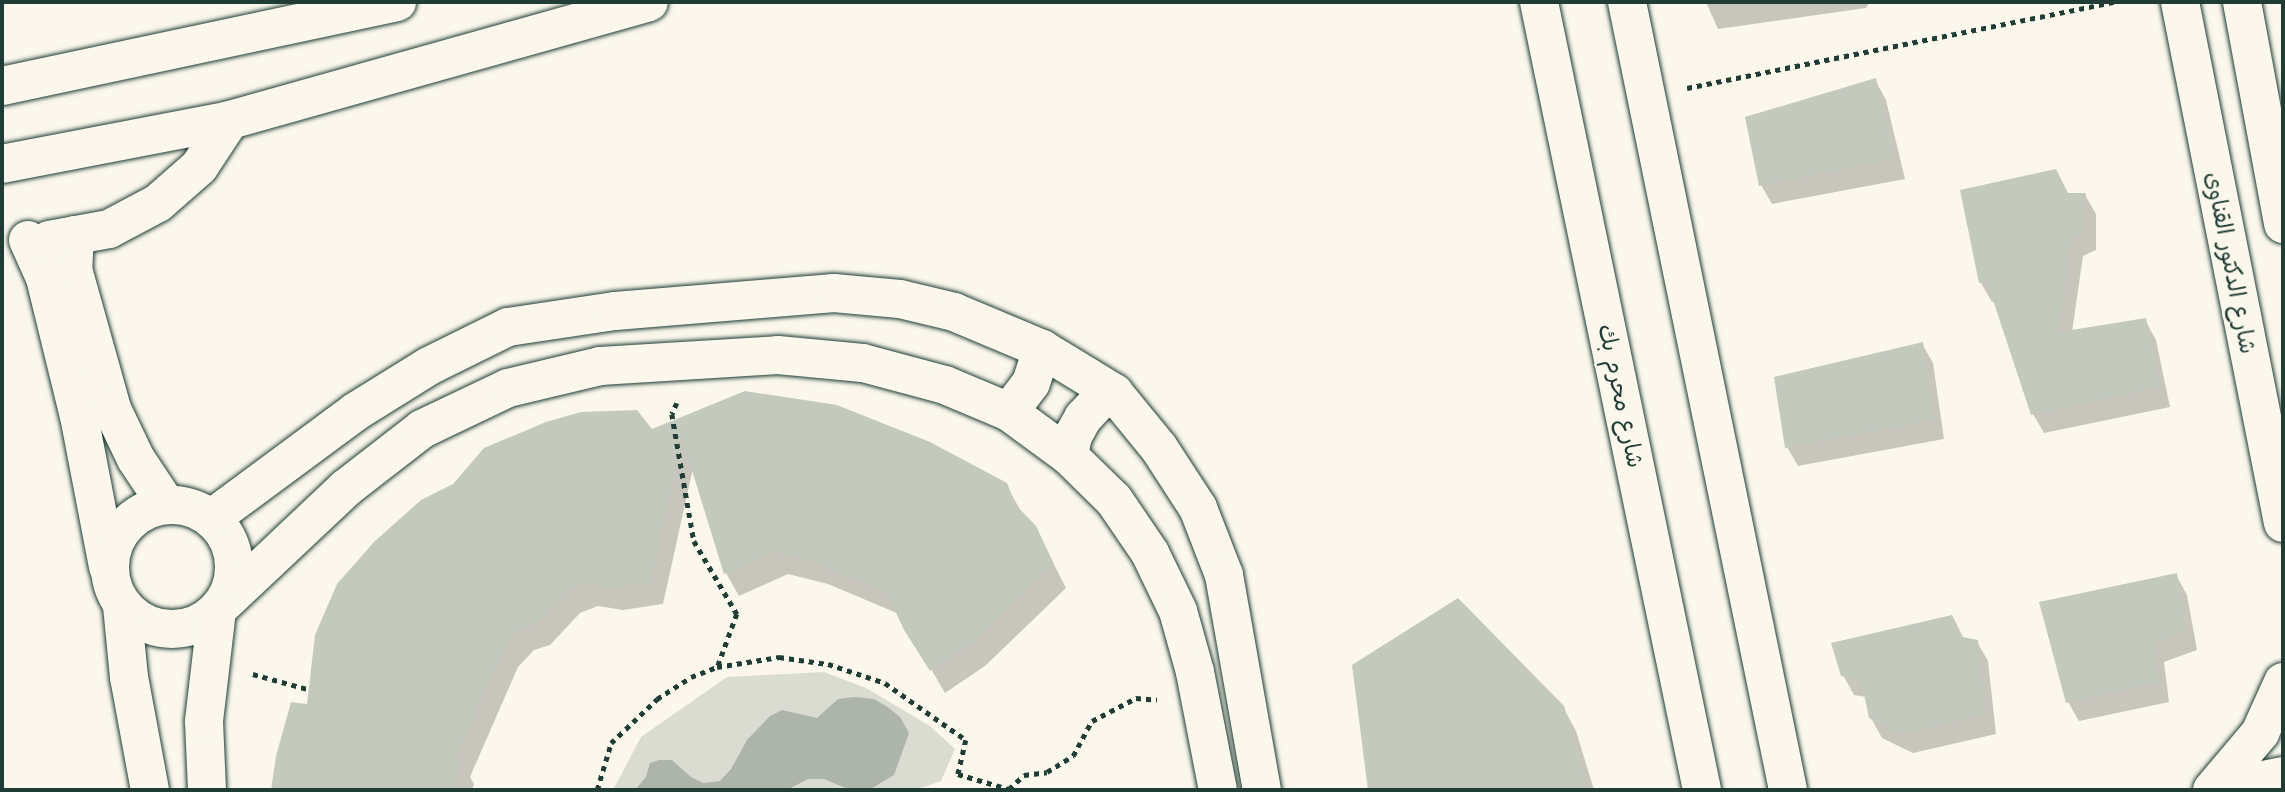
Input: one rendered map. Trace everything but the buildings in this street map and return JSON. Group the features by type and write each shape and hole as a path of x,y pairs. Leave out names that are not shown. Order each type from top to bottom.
{"street":[{"path":"2,86 397,2"},
{"path":"2,164 230,120 649,2"},
{"name":"شارع محرم بك","path":"1539,2 1702,790"},
{"path":"1628,2 1645,97 1788,790"},
{"name":"شارع الدكتور القناوى","path":"2180,2 2283,523"},
{"path":"2242,2 2261,116 2279,181 2283,224"},
{"path":"2203,128 2261,116"},
{"path":"15,239 75,236 109,229 158,203 199,167 230,120"},
{"path":"75,236 73,269 112,410 135,459 166,504"},
{"path":"15,239 45,278 79,416 116,590 150,790"},
{"path":"212,518 355,412 429,366 508,327 615,311 834,293 900,299 954,312 1042,349 1114,393 1160,448 1198,508 1224,575 1262,790"},
{"path":"1009,412 1031,383 1042,349"},
{"path":"207,790 204,721 220,607 234,574 230,544 212,518 191,507 166,504 136,516 115,541 116,590 143,623 169,630 195,626 220,607 346,488 422,429 508,388 600,366 778,355 863,363 945,385 1009,412 1069,456 1114,500 1150,553 1178,611 1195,672 1217,790"},
{"path":"1069,456 1073,436 1083,418 1097,403 1114,393"},
{"path":"2212,790 2260,733 2283,682"},
{"path":"2212,790 2283,776"}],"path":[{"path":"1645,97 2115,2"},
{"path":"695,360 672,414 694,541 737,614 717,667"},
{"path":"597,790 611,743 657,699 691,677 717,667 779,657 828,664 885,684 966,740 958,774 1010,790 1024,775 1046,772 1073,755 1092,721 1136,698 1178,702 1205,726"},
{"path":"211,662 307,689"}],"shaded area":[{"path":"824,672 866,688 930,726 955,749 941,781 915,790 613,790 641,737 727,677"},
{"path":"838,699 874,699 886,706 900,717 909,733 894,775 869,790 848,789 824,779 808,779 787,790 635,790 646,777 650,763 659,760 672,760 691,777 703,783 720,781 731,769 747,740 770,716 782,710 817,718"}]}
